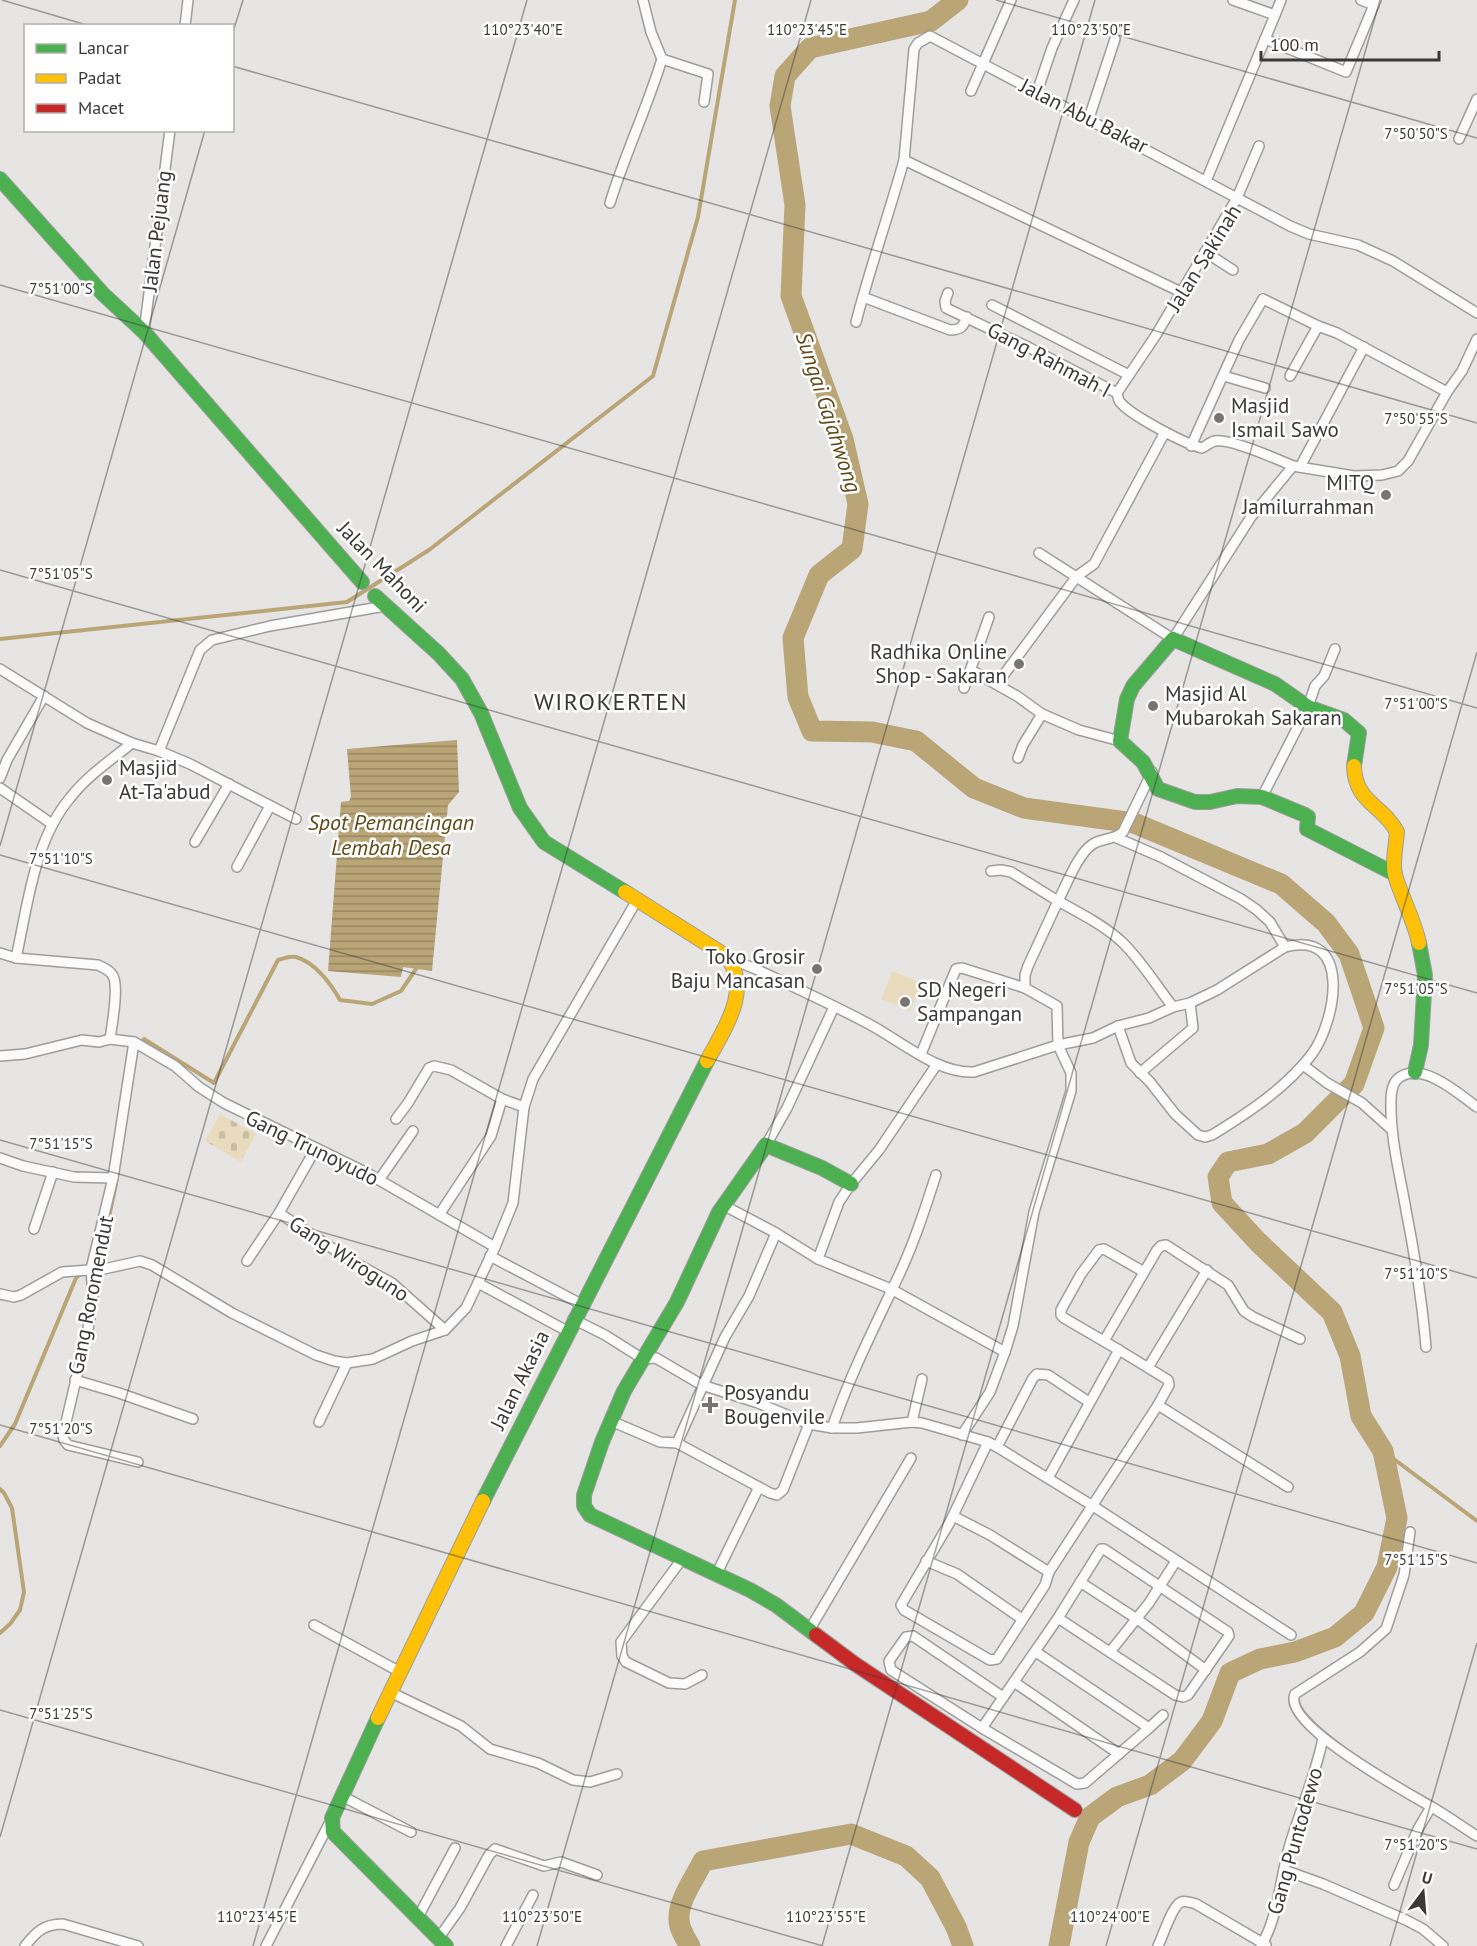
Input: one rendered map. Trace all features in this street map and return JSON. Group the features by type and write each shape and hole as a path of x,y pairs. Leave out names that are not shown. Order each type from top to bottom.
{"street":[{"path":"185,24 188,0"},
{"path":"610,203 624,158 650,98 662,59 651,32 643,0"},
{"path":"971,91 1011,0"},
{"path":"1037,92 1052,48 1074,0"},
{"path":"1233,0 1275,15"},
{"path":"1206,181 1281,0"},
{"path":"1265,39 1346,72 1375,3 1361,0"},
{"name":"Jalan Abu Bakar","path":"904,160 914,49 918,43 930,36 1238,198"},
{"path":"1089,118 1115,39"},
{"path":"662,59 708,74 704,102"},
{"path":"1459,139 1477,99"},
{"name":"Jalan Pejuang","path":"144,332 170,132"},
{"path":"1238,198 1259,146"},
{"path":"856,322 904,160 1181,292"},
{"name":"Jalan Mahoni","path":"0,179 103,294 144,332 362,582 380,601 441,652 460,675 473,697 519,809 530,827 544,842 711,946 732,963"},
{"name":"Jalan Sakinah","path":"1117,393 1238,198 1309,234 1358,245 1394,261 1477,313"},
{"path":"1205,252 1233,270"},
{"name":"Gang Rahmah I","path":"948,293 946,308 1117,393 1120,402 1191,446"},
{"path":"863,297 950,330 958,330 964,326 967,317"},
{"path":"1447,392 1337,333 1262,299 1239,340 1191,446 1202,448 1214,441 1222,442 1263,453 1297,466 1354,476 1382,475 1398,471 1408,461 1447,392 1462,371 1477,339"},
{"path":"992,305 1129,375"},
{"path":"1290,376 1318,326"},
{"path":"1120,741 1127,699 1134,686 1173,639 1251,517 1297,466 1364,347"},
{"path":"1224,376 1265,388"},
{"path":"997,684 1077,576 1094,564 1165,432"},
{"path":"1039,553 1173,639 1275,684 1308,707 1344,720 1359,733 1354,766 1355,782 1372,806 1395,828 1395,874 1415,926 1425,975 1422,1036 1415,1072"},
{"path":"159,751 200,650 206,644 270,626 380,601"},
{"path":"964,688 989,617"},
{"path":"1262,797 1308,707 1315,686 1324,676 1335,649"},
{"path":"0,669 87,723 132,743 159,751 296,819"},
{"path":"971,670 1042,714 1079,730 1120,741 1132,749 1152,772 1158,789 1195,802 1237,796 1262,797 1305,815 1308,817 1307,829 1310,831 1395,874"},
{"path":"0,778 4,758 44,696"},
{"path":"1018,758 1042,714"},
{"path":"16,958 35,873 52,824 82,784 132,743"},
{"path":"1117,838 1128,826 1152,772"},
{"path":"195,842 229,784"},
{"path":"0,789 52,824"},
{"path":"237,867 270,806"},
{"path":"1025,988 1028,966 1081,856 1098,841 1117,838 1161,857 1240,898 1269,922 1285,947"},
{"path":"991,871 1011,872 1085,916 1120,940 1173,1007"},
{"path":"0,1294 14,1297 21,1295 62,1272 104,1269 140,1261 152,1265 232,1313 316,1355 334,1361 347,1363 373,1359 412,1341 445,1330 466,1308 513,1203 524,1107 533,1079 637,900"},
{"path":"732,963 748,965 868,1023 936,1064 961,1073 974,1072 1058,1045 1093,1038 1118,1026 1149,1018 1173,1007 1190,1004 1217,990 1285,947 1297,944 1314,946 1328,959 1332,970 1332,999 1325,1026 1318,1044 1303,1065 1278,1090 1236,1121 1205,1137 1198,1135 1175,1114 1150,1082 1131,1063 1118,1026"},
{"path":"0,953 16,958 98,965 108,970 116,983 110,1039"},
{"name":"Jalan Akasia","path":"332,1818 390,1692 580,1304 725,1028 739,988 738,974 732,963"},
{"path":"921,1054 956,969 962,968 1025,988 1057,1005 1058,1045 1071,1073 1071,1091 1035,1212 1013,1326 990,1392 962,1435"},
{"path":"1140,1072 1193,1028 1190,1004"},
{"path":"834,1007 787,1108 766,1145 723,1205 677,1302 624,1391 584,1495 584,1506 590,1515 750,1590 776,1605 855,1664 1075,1810"},
{"path":"0,1056 25,1054 82,1040 99,1042 110,1039 134,1042"},
{"name":"Gang Trunoyudo","path":"134,1042 175,1066 199,1087 224,1103 379,1180 580,1304"},
{"name":"Gang Roromendut","path":"134,1042 113,1178 91,1269 93,1296 63,1435 68,1445 138,1462"},
{"path":"818,1259 831,1221 850,1184 879,1150 936,1064"},
{"path":"1303,1065 1362,1104 1392,1130"},
{"path":"396,1119 429,1068 434,1066 451,1070 502,1099 524,1107"},
{"path":"1426,1347 1414,1248 1392,1130 1393,1085 1400,1077 1415,1072 1443,1083 1477,1107"},
{"path":"439,1215 490,1136 502,1099"},
{"path":"379,1180 413,1131"},
{"path":"766,1145 822,1168 850,1184"},
{"path":"248,1261 279,1213 316,1148"},
{"path":"0,1158 74,1177 113,1178"},
{"path":"34,1230 53,1172"},
{"path":"832,1428 857,1362 925,1212 936,1175"},
{"path":"723,1205 776,1233 818,1259 891,1289 1005,1352"},
{"name":"Gang Wiroguno","path":"279,1213 350,1260 392,1283 445,1330"},
{"path":"677,1443 725,1337 749,1296 776,1233"},
{"path":"1104,1341 1159,1247 1164,1245 1228,1285 1244,1311 1300,1339"},
{"path":"988,1442 953,1516 901,1605 904,1610 990,1660 997,1659 1045,1585 1049,1572 1158,1405 1169,1383 1167,1378 1149,1366 1061,1315 1063,1306 1076,1282 1097,1251 1101,1249 1144,1272"},
{"path":"1149,1366 1207,1270"},
{"path":"478,1283 570,1325 605,1335 643,1359 656,1358 702,1385 758,1403 809,1424 832,1428 857,1428 922,1423 988,1442 1093,1506 1290,1635"},
{"path":"1048,1478 1119,1350"},
{"path":"319,1422 347,1363"},
{"path":"997,1447 1037,1374 1048,1375 1089,1402"},
{"path":"912,1422 922,1379"},
{"path":"75,1380 193,1419"},
{"path":"1158,1405 1288,1487"},
{"path":"611,1421 660,1442 677,1443 770,1493 780,1493 809,1424"},
{"path":"810,1629 911,1458"},
{"path":"716,1575 759,1487"},
{"path":"953,1516 990,1535 1049,1572"},
{"path":"1410,1532 1404,1575 1386,1629 1360,1652 1293,1697 1298,1712 1323,1738 1477,1836"},
{"path":"982,1728 1036,1652 1099,1551 1104,1549 1228,1632 1228,1639 1186,1696 1179,1696 1058,1618"},
{"path":"682,1559 621,1642 620,1650 626,1662 669,1683 685,1684 702,1675"},
{"path":"926,1561 957,1574 1023,1619"},
{"path":"1110,1652 1161,1586 1176,1561"},
{"path":"1080,1582 1137,1619 1206,1670"},
{"path":"314,1625 400,1672"},
{"path":"1003,1697 913,1636 906,1636 888,1664 891,1670 982,1728 1077,1784 1084,1783 1163,1715"},
{"path":"1036,1652 1149,1728"},
{"path":"1014,1682 1119,1754"},
{"path":"390,1692 461,1726 490,1749 538,1763 573,1780 590,1782 617,1774"},
{"name":"Gang Puntodewo","path":"1158,1946 1173,1911 1178,1904 1184,1901 1196,1904 1264,1945 1290,1845 1319,1762 1323,1738"},
{"path":"342,1796 411,1832"},
{"path":"1394,1885 1418,1829 1431,1807"},
{"path":"332,1818 333,1832 337,1838 442,1942 489,1854 495,1850 544,1866 561,1862 597,1875"},
{"path":"266,1946 332,1818"},
{"path":"417,1919 455,1848"},
{"path":"1284,1869 1406,1920 1423,1929 1443,1946"},
{"path":"506,1946 533,1894"},
{"path":"25,1946 37,1931 51,1924 63,1924 138,1946"}],"green space":[{"path":"893,971 922,983 910,1011 881,999"},
{"path":"220,1114 256,1134 241,1162 205,1141"}],"water":[{"name":"Spot Pemancingan Lembah Desa","path":"457,740 459,792 448,805 432,971 403,967 401,977 328,971 341,802 349,801 351,797 347,749"}],"waterway":[{"path":"0,639 347,602 429,550 653,376 698,217 735,0"},
{"name":"Sungai Gajahwong","path":"958,0 931,21 810,48 785,76 780,106 795,205 791,296 843,439 858,504 852,549 819,575 793,638 798,697 812,731 872,732 916,741 974,788 1024,808 1134,823 1281,884 1326,923 1349,954 1374,1028 1354,1084 1305,1133 1268,1154 1228,1162 1218,1177 1222,1203 1258,1242 1332,1312 1350,1356 1361,1416 1383,1451 1397,1518 1387,1567 1364,1613 1335,1637 1295,1652 1260,1659 1230,1673 1212,1721 1182,1761 1150,1785 1117,1797 1090,1817 1079,1842 1059,1946"},
{"path":"140,1045 144,1039 214,1083 278,960 292,957 303,960 322,974 340,1000 372,1004 401,991 416,969"},
{"path":"95,1263 100,1259 116,1184"},
{"path":"0,1446 15,1424 76,1278 82,1273"},
{"path":"1383,1451 1477,1521"},
{"path":"0,1489 12,1508 24,1592 20,1610 0,1633"},
{"path":"690,1946 680,1926 679,1912 684,1897 703,1861 851,1834 906,1856 930,1878 956,1927 963,1946"}],"traffic: fast":[{"path":"0,179 103,294 144,332 362,582"},
{"path":"375,596 439,654 462,679 481,713 520,808 544,842 625,892"},
{"path":"1354,766 1359,733 1344,720 1308,707 1275,684 1173,639 1133,686 1127,699 1120,741 1143,762 1158,789 1195,802 1210,802 1237,796 1262,797 1305,815 1308,817 1307,829 1395,874"},
{"path":"1415,1072 1421,1045 1425,975 1419,943"},
{"path":"483,1501 707,1061"},
{"path":"816,1635 776,1605 750,1590 590,1515 584,1506 584,1495 602,1442 624,1391 677,1302 719,1212 766,1145 822,1168 851,1184"},
{"path":"378,1718 332,1818 333,1832 446,1946"}],"traffic: slow":[{"path":"1354,766 1359,788 1364,796 1385,816 1397,832 1394,870 1419,943"},
{"path":"625,892 726,956 734,969 737,982 733,1009 707,1061"},
{"path":"378,1718 483,1501"}],"traffic: jam":[{"path":"816,1635 855,1664 1075,1810"}],"place":[{"name":"Masjid Ismail Sawo","path":"1219,418"},
{"name":"MITQ Jamilurrahman","path":"1386,495"},
{"name":"Radhika Online Shop - Sakaran","path":"1019,664"},
{"name":"Masjid Al Mubarokah Sakaran","path":"1153,706"},
{"name":"Masjid At-Ta'abud","path":"107,780"},
{"name":"Toko Grosir Baju Mancasan","path":"817,969"},
{"name":"SD Negeri Sampangan","path":"905,1002"},
{"name":"Posyandu Bougenvile","path":"710,1405"}],"district":[{"name":"WIROKERTEN","path":"611,702"}]}
